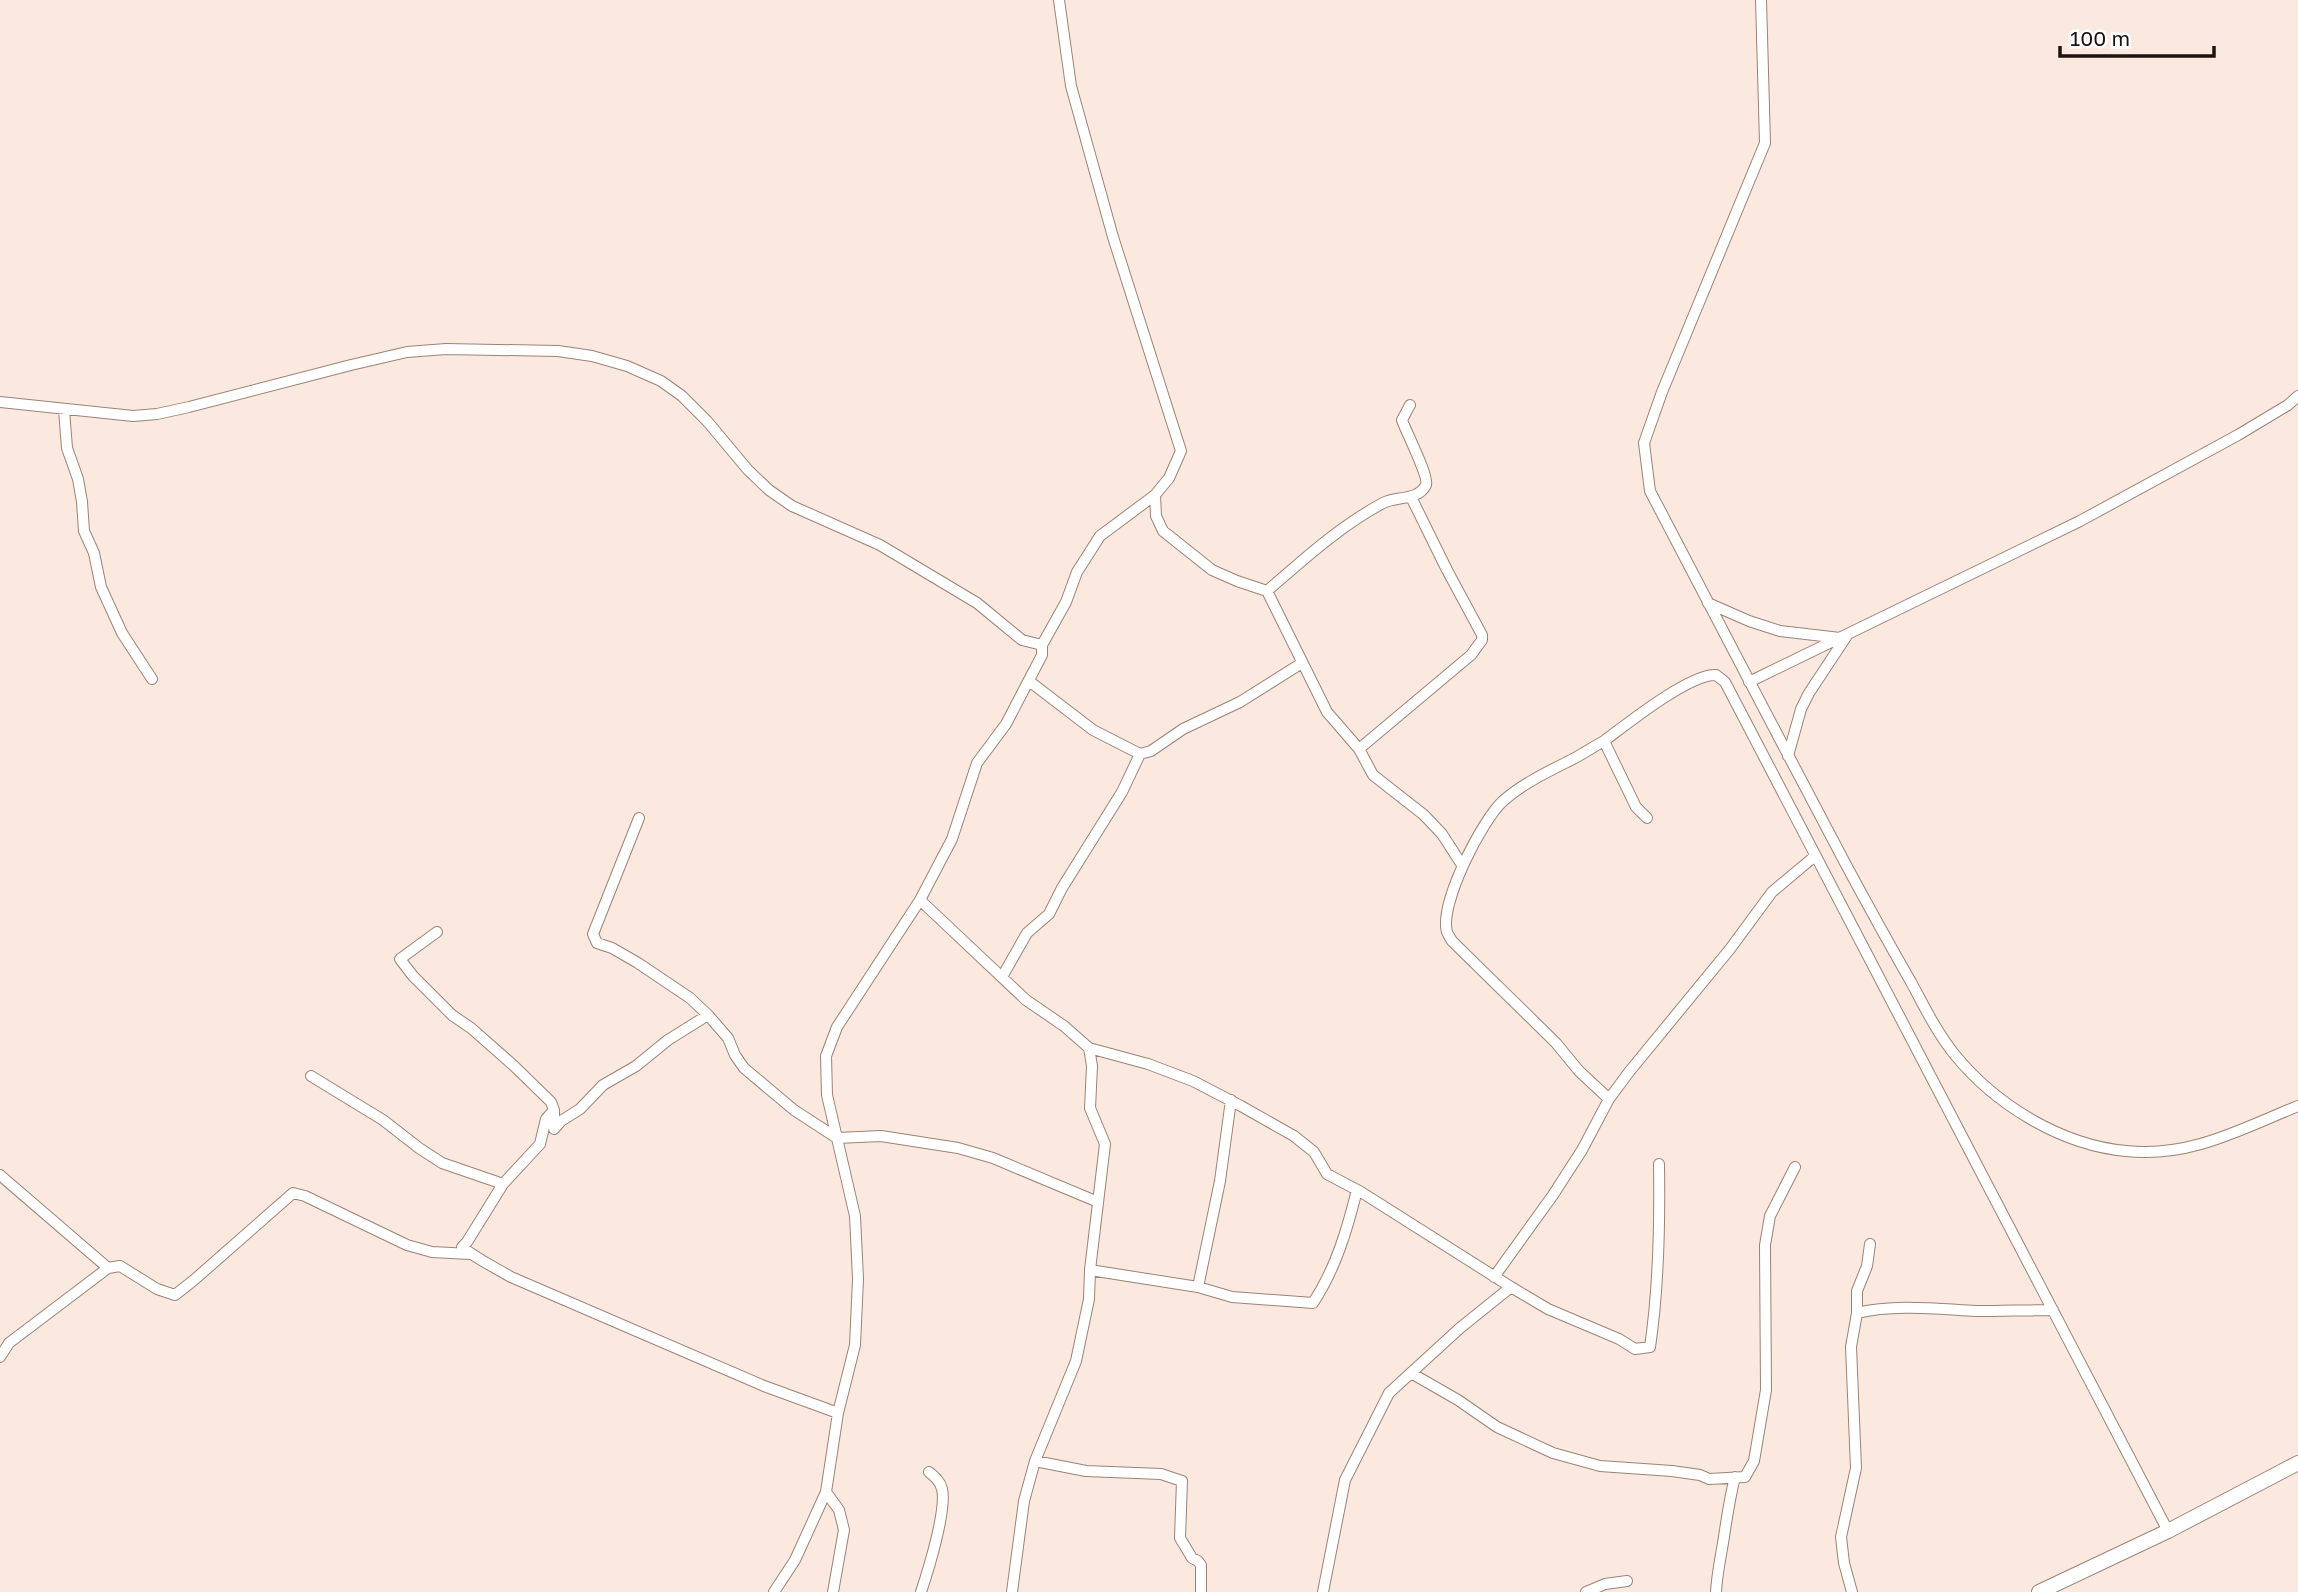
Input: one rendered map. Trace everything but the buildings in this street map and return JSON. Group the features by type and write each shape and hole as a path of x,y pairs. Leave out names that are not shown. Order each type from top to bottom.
{"street":[{"path":"774,1592 795,1560 826,1492 838,1413 855,1345 858,1279 855,1216 827,1095 826,1056 837,1027 920,900 952,839 977,763 1006,724 1029,681 1042,655 1042,645 1066,602 1077,572 1100,536 1155,495 1169,478 1181,452 1113,237 1071,86 1059,0"},
{"path":"1761,0 1765,143 1667,380 1644,443 1650,491 1788,756 1926,1010 1955,1054 1987,1087 2020,1113 2048,1130 2080,1141 2125,1151 2167,1152 2199,1146 2298,1106"},
{"path":"0,402 133,416 157,414 407,352 446,349 513,350 558,351 592,356 627,366 661,381 714,428 748,470 769,490 792,506 892,552 977,603 1022,639 1042,645"},
{"path":"1749,682 2080,521 2238,435 2298,396"},
{"path":"1267,591 1317,547 1367,512 1391,498 1411,497 1425,486 1427,478 1402,420 1410,405"},
{"path":"64,410 68,448 82,502 84,531 94,553 101,587 122,633 152,679"},
{"path":"1155,495 1156,516 1163,531 1213,570 1267,591 1327,712 1359,750 1373,775 1424,815 1442,834 1462,865"},
{"path":"1359,750 1471,655 1482,640 1475,619 1411,497"},
{"path":"1708,603 1780,631 1844,636"},
{"path":"1788,756 1805,701 1844,636"},
{"path":"1029,681 1093,730 1140,754 1151,751 1183,729 1240,702 1302,663"},
{"path":"1609,1099 1452,941 1446,923 1453,890 1462,865 1502,802 1556,767 1604,741 1649,708 1701,677 1720,677 1725,682 2168,1531"},
{"path":"1604,741 1636,807 1647,818"},
{"path":"1002,977 1027,933 1049,914 1062,888 1122,792 1140,754"},
{"path":"639,818 593,934 597,943 638,963 690,998 728,1038 744,1068 794,1110 837,1138 881,1136 958,1148 993,1158 1098,1202"},
{"path":"1494,1277 1582,1150 1609,1099 1629,1072 1730,949 1772,892 1815,856"},
{"path":"920,900 1026,1000 1064,1026 1089,1048 1182,1076 1231,1101 1294,1136 1314,1152 1328,1174 1494,1277 1548,1309 1619,1339 1635,1349 1650,1347 1660,1239 1659,1164"},
{"path":"437,932 400,959 452,1015 471,1028 551,1102 554,1129 580,1109 603,1085 636,1066 668,1040 708,1014"},
{"path":"1012,1592 1024,1501 1035,1461 1076,1361 1089,1298 1105,1144 1090,1108 1092,1066 1089,1048"},
{"path":"312,1076 383,1120 442,1163 503,1184"},
{"path":"1198,1287 1220,1181 1231,1101"},
{"path":"554,1110 546,1119 540,1144 503,1184 462,1247 511,1277 643,1335 838,1413"},
{"path":"1411,1373 1458,1400 1497,1427 1553,1453 1600,1466 1672,1471 1709,1479 1745,1477 1754,1461 1766,1390 1765,1245 1770,1216 1795,1167"},
{"path":"0,1175 108,1268"},
{"path":"1090,1270 1198,1287 1232,1297 1313,1303 1322,1290 1344,1241 1357,1190"},
{"path":"0,1357 4,1339 108,1268 120,1266 157,1289 175,1295 293,1193 305,1196 407,1245 432,1252 471,1254"},
{"path":"1852,1592 1844,1563 1841,1537 1856,1468 1851,1347 1857,1313 1857,1291 1867,1266 1870,1244"},
{"path":"1323,1592 1345,1480 1389,1393 1511,1287"},
{"path":"1857,1313 1918,1308 1978,1311 2053,1310"},
{"path":"1035,1461 1086,1471 1161,1474 1182,1481 1180,1538 1192,1558 1201,1565 1201,1592"},
{"path":"2039,1592 2168,1531 2298,1463"},
{"path":"921,1592 934,1551 943,1491 937,1479 929,1472"},
{"path":"1716,1592 1727,1510 1735,1477"},
{"path":"826,1492 839,1510 844,1530 833,1592"},
{"path":"1586,1592 1605,1584 1627,1581"}]}
